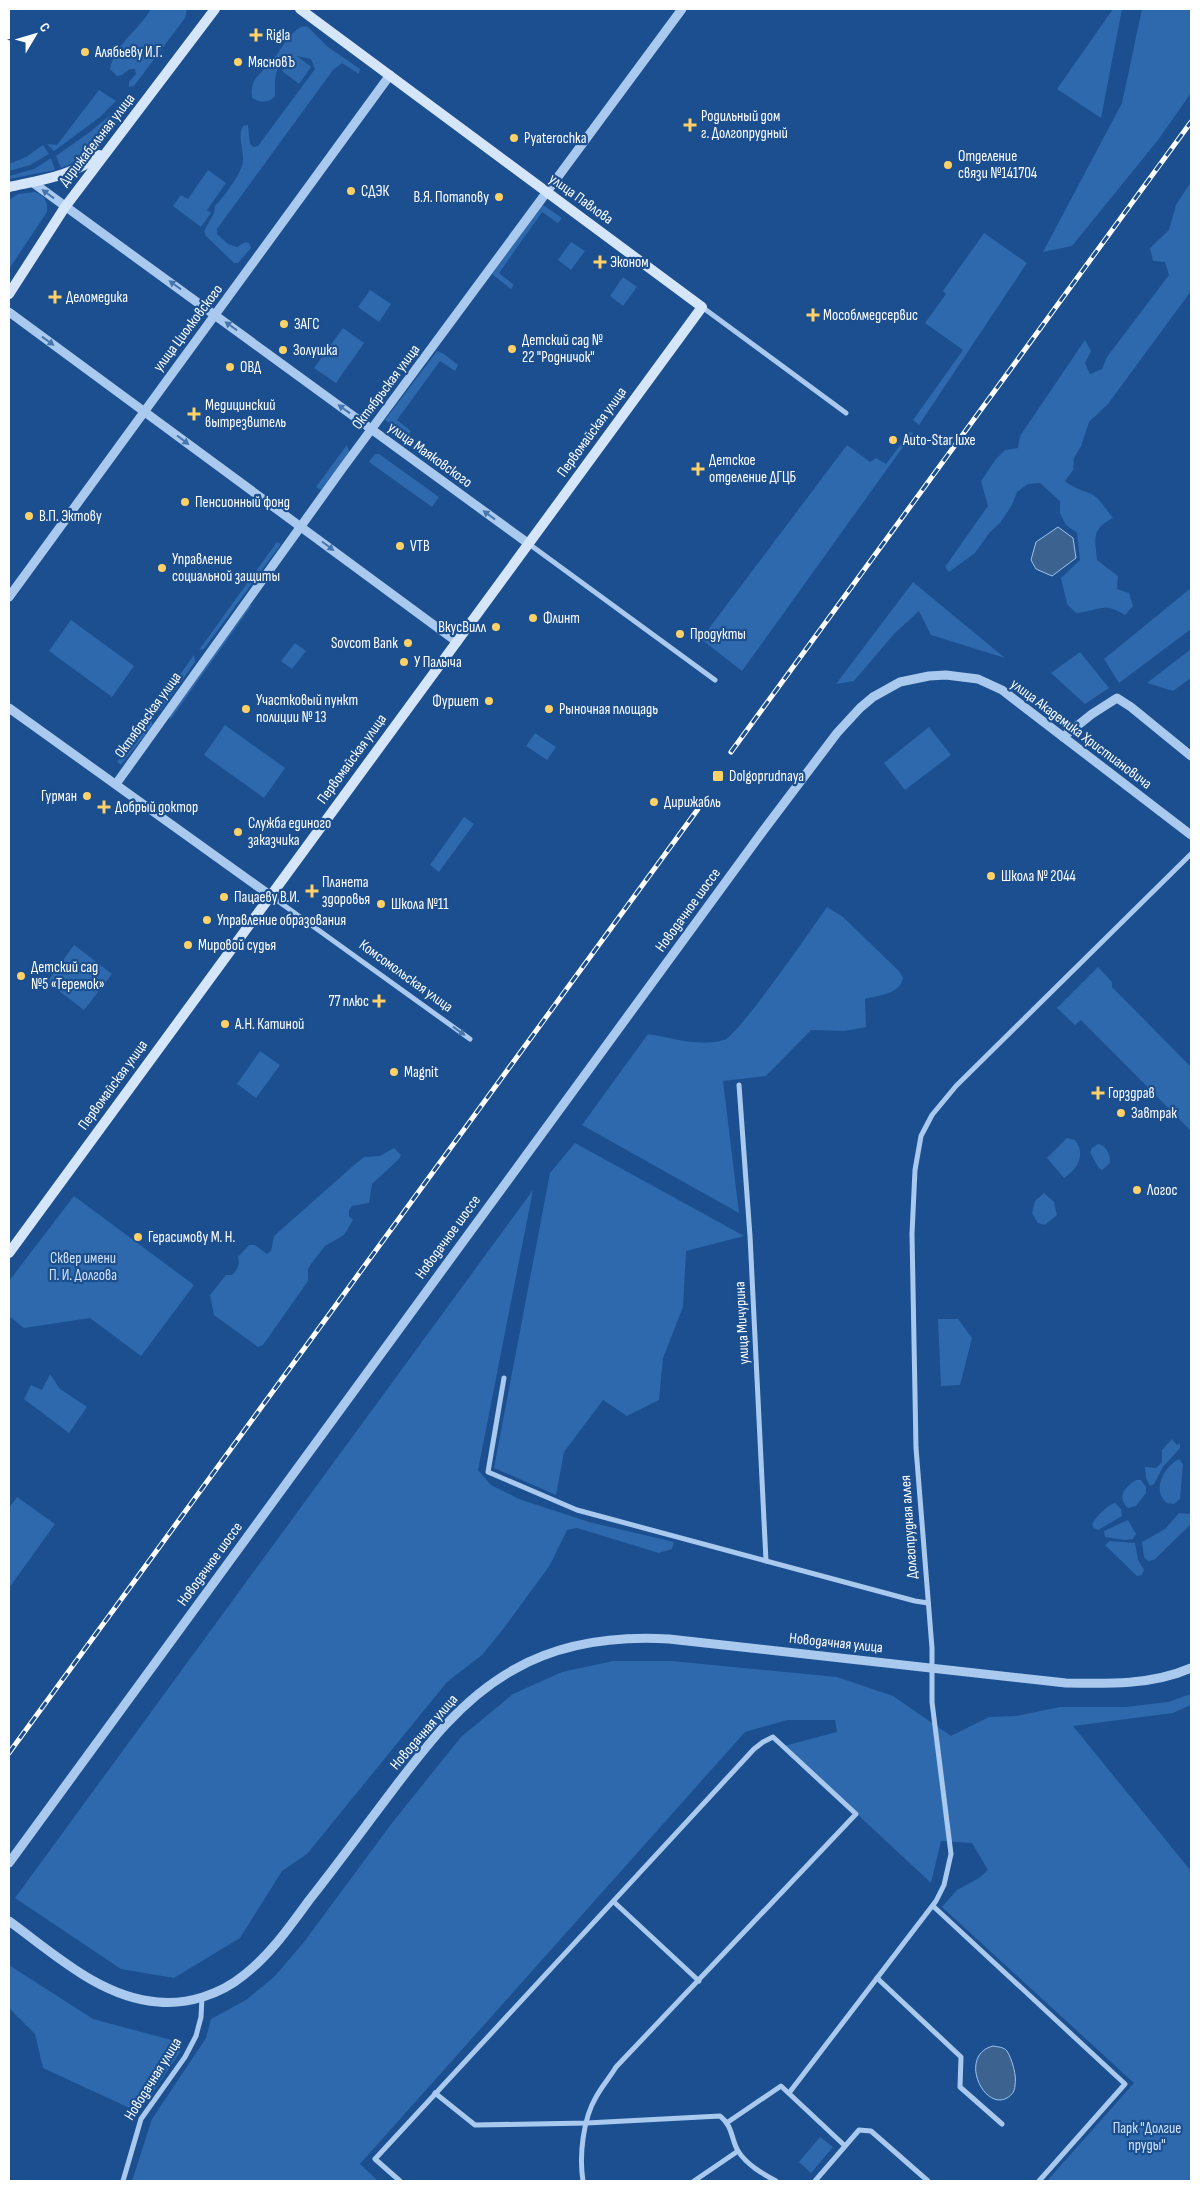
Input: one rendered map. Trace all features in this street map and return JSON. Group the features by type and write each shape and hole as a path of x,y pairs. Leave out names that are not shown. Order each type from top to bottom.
{"main road":[{"name":"Дирижабельная улица","path":"9,294 65,206 215,9"},
{"name":"улица Павлова","path":"300,9 702,307"},
{"path":"9,187 60,176 81,167 102,152 114,140"},
{"name":"Первомайская улица","path":"9,1253 702,307"}],"street":[{"name":"Октябрьская улица","path":"116,784 301,526 682,9"},
{"name":"улица Циолковского","path":"9,596 390,75"},
{"name":"улица Маяковского","path":"32,182 714,680"},
{"name":"улица Павлова","path":"702,307 846,413"},
{"path":"9,312 457,642"},
{"name":"улица Академика Христиановича","path":"946,675 978,679 1002,690 1191,835"},
{"name":"Новодачное шоссе","path":"9,1863 608,1041 837,733 860,708 885,690 913,679 946,675"},
{"path":"1064,737 1098,710 1117,698 1132,707 1191,756"},
{"name":"Комсомольская улица","path":"9,708 470,1039"},
{"name":"Долгопрудная аллея","path":"789,2093 935,1904 944,1885 951,1854 932,1702 932,1668 916,1448 912,1346 912,1224 915,1170 918,1148 925,1126 956,1086 1191,854"},
{"name":"улица Мичурина","path":"739,1084 750,1236 766,1561"},
{"path":"504,1378 488,1472 577,1510 915,1601 928,1602"},
{"name":"Новодачная улица","path":"123,2181 141,2119 185,2057 196,2036 201,2017 202,1998 225,1988 244,1976 277,1943 419,1755 452,1718 485,1688 533,1660 562,1649 591,1642 649,1638 691,1641 1066,1683 1100,1684 1160,1678 1191,1668"},
{"path":"778,1741 783,1736"},
{"path":"400,2181 375,2159 754,1749 773,1737 856,1814 616,2067 595,2098 587,2123 581,2154 583,2181"},
{"path":"614,1902 699,1981"},
{"path":"935,1904 1125,2084 1039,2181"},
{"path":"9,1921 104,1987 132,1997 158,2002 182,2002 202,1998"},
{"path":"877,1978 961,2057 960,2087 1002,2124"},
{"path":"728,2122 781,2086 844,2145"},
{"path":"435,2093 474,2124 587,2123 720,2116 728,2122 738,2151 756,2170 776,2181"},
{"path":"815,2181 844,2145 859,2130 870,2131 928,2181"},
{"path":"694,2181 738,2151"}],"green space":[{"path":"151,9 187,9 185,18 134,86 129,87 129,82 136,74 135,69 130,69 117,76 110,69 117,52"},
{"path":"1113,9 1122,9 1101,118 1057,89"},
{"path":"1142,9 1191,9 1191,93 1158,140 1072,246 1043,252 1122,103"},
{"path":"304,26 308,27 328,47 360,69 359,74 342,63 333,70 217,229 217,234 228,244 237,247 245,242 249,243 251,248 238,263 234,263 206,236 204,231 214,213 215,206 232,185 242,166 241,130 243,126 248,125 250,144 254,147 258,146 315,69 311,59 297,56 311,67 299,84 282,71 293,58 286,60 276,72 275,96 271,100 263,102 252,97 252,87 256,78 273,60 290,36"},
{"path":"99,90 116,101 100,117 54,151 47,144 57,145"},
{"path":"120,107 128,110 98,144 71,164 61,168 56,156 90,132"},
{"path":"43,145 49,154 30,165 9,171 9,164 26,157"},
{"path":"51,158 55,170 9,179 9,176 34,169"},
{"path":"208,170 226,183 207,210 211,213 201,227 173,206 181,195 188,199"},
{"path":"1191,182 1191,291 1108,404 1089,422 1081,446 1074,458 1073,470 1065,481 1097,498 1113,518 1101,526 1096,535 1097,560 1118,576 1117,589 1129,593 1133,606 1125,615 1111,608 1076,613 1067,604 1061,578 1080,560 1077,533 1066,525 1060,513 1060,501 1040,483 1028,484 1017,492 1012,505 1000,523 990,532 975,553 949,572 945,567 988,506 981,481 996,459 1005,450 1018,448 1020,436 1085,340 1091,351 1085,363 1090,374 1102,369 1107,357 1169,275 1165,262 1153,261 1150,248 1169,230 1176,205"},
{"path":"35,192 45,200 47,212 9,269 9,200 18,194"},
{"path":"543,205 562,218 558,223 542,212 499,273 514,285 511,289 492,274"},
{"path":"984,233 1027,263 919,425 913,420 963,350 925,323 946,294 943,291"},
{"path":"571,242 585,251 571,270 558,260"},
{"path":"623,277 637,287 623,306 610,296"},
{"path":"370,290 391,304 379,322 358,307"},
{"path":"343,328 364,343 336,383 314,368"},
{"path":"437,351 458,365 455,371 440,361 397,420 411,431 408,436 385,420"},
{"path":"910,432 913,433 742,671 701,639 847,445 870,462 876,458 886,464"},
{"path":"347,445 349,452 321,490 316,487"},
{"path":"375,454 379,454 439,497 432,507 369,462"},
{"path":"277,542 281,544 204,649 199,650"},
{"path":"913,582 1005,658 931,635 919,611 894,634 854,681 836,684"},
{"path":"1191,588 1191,629 1119,683 1104,659"},
{"path":"252,605 170,720 170,716 249,606"},
{"path":"71,620 134,666 112,697 49,651"},
{"path":"295,643 306,651 292,669 281,661"},
{"path":"1191,649 1191,678 1173,691 1147,683"},
{"path":"1080,652 1109,688 1085,704 1051,673"},
{"path":"194,655 195,662 161,710 154,711"},
{"path":"150,717 153,725 121,765 117,762"},
{"path":"225,725 285,768 264,798 204,755"},
{"path":"929,727 951,755 905,790 884,763"},
{"path":"535,733 556,747 547,760 526,746"},
{"path":"464,817 474,824 439,872 430,865"},
{"path":"827,907 843,917 899,971 903,978 894,991 865,999 866,1027 845,1031 811,1030 766,1076 723,1081 739,1213 582,1125 648,1034 705,1043 724,1040 732,1034 776,980"},
{"path":"74,945 112,974 84,1010 47,982"},
{"path":"1098,967 1112,982 1112,987 1191,1067 1191,1131 1081,1020 1075,1025 1057,1008"},
{"path":"260,1051 280,1065 256,1098 237,1084"},
{"path":"1067,1138 1075,1140 1080,1156 1077,1166 1064,1178 1047,1158"},
{"path":"575,1143 744,1236 686,1251 683,1307 663,1358 659,1400 627,1416 603,1400 564,1452 556,1495 494,1468 550,1173"},
{"path":"1098,1144 1106,1148 1110,1157 1110,1163 1102,1170 1098,1167 1090,1153 1092,1148"},
{"path":"394,1148 401,1155 399,1159 372,1184 369,1203 352,1206 349,1210 349,1216 353,1220 344,1235 325,1246 311,1264 308,1269 308,1281 263,1345 258,1347 214,1315 210,1295 226,1275 232,1275 236,1271 239,1265 238,1257 249,1245 255,1245 267,1254 271,1251 274,1236 353,1166 364,1157 380,1156"},
{"path":"533,1190 478,1470 491,1485 519,1499 589,1522 674,1542 672,1549 659,1553 577,1528 567,1530 550,1565 504,1628 482,1655 447,1682 307,1854 282,1871 240,1938 174,1978 121,1969 15,1898"},
{"path":"1044,1193 1054,1202 1057,1215 1045,1225 1038,1223 1032,1213 1035,1201"},
{"name":"Сквер имени П. И. Долгова","path":"74,1196 194,1285 141,1356 90,1318 24,1328 9,1316 9,1281"},
{"path":"938,1319 958,1319 972,1338 960,1385 941,1386"},
{"path":"50,1374 60,1389 87,1407 69,1433 24,1399 31,1385 42,1390"},
{"path":"1172,1439 1177,1445 1180,1443 1180,1448 1163,1467 1154,1484 1150,1486 1146,1478 1145,1467 1156,1468 1162,1462 1162,1450"},
{"path":"1179,1459 1183,1464 1180,1499 1174,1504 1167,1503 1162,1498 1160,1492 1161,1479 1169,1467"},
{"path":"1136,1480 1141,1480 1146,1487 1146,1493 1136,1506 1128,1508 1124,1504 1123,1492"},
{"path":"17,1497 55,1524 9,1588 9,1508"},
{"path":"1115,1503 1121,1509 1122,1516 1098,1530 1094,1528 1092,1524 1096,1518"},
{"path":"1179,1513 1191,1514 1191,1524 1154,1560 1148,1561 1144,1557 1142,1542 1165,1529"},
{"path":"1128,1520 1136,1534 1133,1539 1125,1540 1105,1537 1104,1531"},
{"path":"1110,1541 1135,1543 1138,1560 1144,1570 1142,1575 1137,1576 1105,1545"},
{"name":"Парк \"Долгие пруды\"","path":"613,1661 672,1661 837,1677 893,1696 951,1736 989,1717 1016,1716 1060,1707 1125,1707 1168,1702 1191,1694 1191,1705 1173,1713 1073,1726 1191,1871 1191,2181 1047,2181 1134,2083 942,1907 957,1890 979,1878 988,1870 972,1843 941,1841 931,1883 784,1746 837,1732 835,1720 787,1720 745,1732 360,2164 378,2181 132,2181 152,2119 206,2038 211,2019 246,2000 275,1976 304,1942 392,1823 461,1737 513,1694 562,1672"},
{"path":"9,1965 93,2019 179,2042 180,2052 145,2104 136,2111 43,2068 35,2034 9,2008"},
{"path":"820,2137 833,2147 811,2173 799,2162"}],"shaded area":[{"path":"1058,527 1073,538 1076,558 1052,576 1036,569 1031,560 1036,542"},
{"path":"993,2046 1007,2051 1015,2077 1012,2094 1007,2098 998,2100 990,2097 983,2090 976,2070 977,2060 983,2051"}],"railway":[{"path":"731,752 1191,122"},
{"path":"9,1753 698,809"}],"place":[{"name":"Rigla","path":"256,35"},
{"name":"Алябьеву И.Г.","path":"85,52"},
{"name":"МясновЪ","path":"238,62"},
{"name":"Родильный дом г. Долгопрудный","path":"690,125"},
{"name":"Pyaterochka","path":"514,138"},
{"name":"Отделение связи №141704","path":"948,165"},
{"name":"СДЭК","path":"351,191"},
{"name":"В.Я. Потапову","path":"499,197"},
{"name":"Эконом","path":"600,262"},
{"name":"Деломедика","path":"55,297"},
{"name":"Мособлмедсервис","path":"813,315"},
{"name":"ЗАГС","path":"284,324"},
{"name":"Детский сад № 22 \"Родничок\"","path":"512,349"},
{"name":"Золушка","path":"283,350"},
{"name":"ОВД","path":"230,367"},
{"name":"Медицинский вытрезвитель","path":"194,414"},
{"name":"Auto-Star luxe","path":"893,440"},
{"name":"Детское отделение ДГЦБ","path":"698,469"},
{"name":"Пенсионный фонд","path":"185,502"},
{"name":"В.П. Эктову","path":"29,516"},
{"name":"VTB","path":"400,546"},
{"name":"Управление социальной защиты","path":"162,568"},
{"name":"Флинт","path":"533,618"},
{"name":"ВкусВилл","path":"496,627"},
{"name":"Продукты","path":"680,634"},
{"name":"Sovcom Bank","path":"408,643"},
{"name":"У Палыча","path":"404,662"},
{"name":"Фуршет","path":"489,701"},
{"name":"Участковый пункт полиции № 13","path":"246,709"},
{"name":"Рыночная площадь","path":"549,709"},
{"name":"Dolgoprudnaya","path":"718,776"},
{"name":"Гурман","path":"87,796"},
{"name":"Дирижабль","path":"654,802"},
{"name":"Добрый доктор","path":"104,807"},
{"name":"Служба единого заказчика","path":"238,832"},
{"name":"Школа № 2044","path":"991,876"},
{"name":"Планета здоровья","path":"312,891"},
{"name":"Пацаеву В.И.","path":"224,897"},
{"name":"Школа №11","path":"381,904"},
{"name":"Управление образования","path":"207,920"},
{"name":"Мировой судья","path":"188,945"},
{"name":"Детский сад №5 «Теремок»","path":"21,976"},
{"name":"77 плюс","path":"379,1001"},
{"name":"А.Н. Катиной","path":"225,1024"},
{"name":"Magnit","path":"394,1072"},
{"name":"Горздрав","path":"1098,1093"},
{"name":"Завтрак","path":"1121,1113"},
{"name":"Логос","path":"1137,1190"},
{"name":"Герасимову М. Н.","path":"138,1237"}]}
